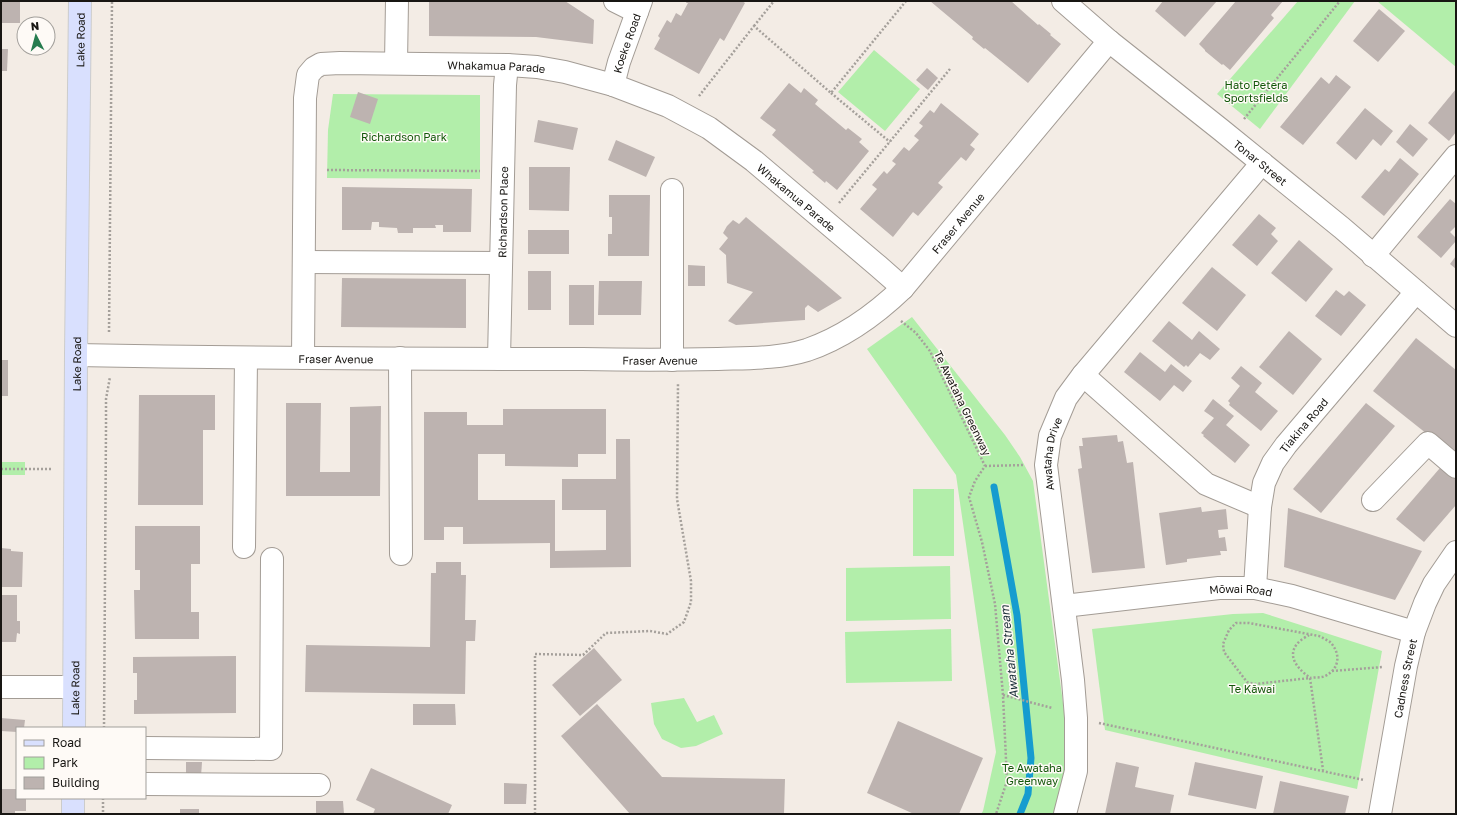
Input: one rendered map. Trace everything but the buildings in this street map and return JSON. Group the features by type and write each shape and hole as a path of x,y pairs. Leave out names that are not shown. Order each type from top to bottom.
{"main road":[{"name":"Lake Road","path":"74,727 80,1"},
{"path":"73,799 73,814"}],"street":[{"path":"396,63 397,1"},
{"path":"615,1 639,7"},
{"name":"Tonar Street","path":"1063,1 1109,41 1342,228 1456,326"},
{"name":"Koeke Road","path":"612,85 618,62 639,7"},
{"name":"Fraser Avenue","path":"76,355 246,358 500,359 675,370 765,358 806,350 839,335 862,321 885,305 903,288 1109,41"},
{"name":"Whakamua Parade","path":"303,358 305,98 308,75 314,68 321,64 396,63 537,67 565,72 612,85 668,106 708,128 754,161 903,288"},
{"name":"Richardson Place","path":"500,359 505,85 507,65"},
{"path":"1373,256 1456,156"},
{"name":"Awataha Drive","path":"1065,814 1076,771 1076,718 1073,680 1046,465 1050,436 1066,398 1083,376 1262,163"},
{"path":"672,190 675,370"},
{"path":"304,262 501,263"},
{"name":"Tiakina Road","path":"1255,588 1260,507 1264,483 1273,463 1286,445 1416,292"},
{"path":"244,547 246,358"},
{"path":"400,358 401,554"},
{"path":"1083,376 1206,484 1260,507"},
{"path":"1373,500 1428,442 1456,467"},
{"name":"Cadness Street","path":"1380,814 1406,666 1414,632 1434,584 1456,552"},
{"path":"146,748 271,749 272,559"},
{"name":"Mōwai Road","path":"1064,606 1219,588 1255,588 1292,596 1414,632"},
{"path":"1,687 74,687"},
{"path":"146,784 319,785"}],"path":[{"path":"109,337 112,1"},
{"path":"699,96 774,1"},
{"path":"831,93 906,1"},
{"path":"1242,121 1340,1"},
{"path":"754,26 890,142"},
{"path":"839,204 950,69"},
{"path":"324,170 482,171"},
{"name":"Te Awataha Greenway","path":"899,318 916,333 930,351 985,466 975,480 969,497 982,542 995,604 1003,695 1007,781 996,814"},
{"path":"535,814 534,654 583,655 606,633 650,631 667,634 684,622 691,602 691,581 677,500 675,370"},
{"path":"104,727 105,416 106,393 110,377"},
{"path":"985,466 1046,465"},
{"path":"1,469 52,469"},
{"path":"1236,623 1309,634 1319,636 1329,642 1337,652 1338,663 1332,671 1324,676 1255,684 1247,682 1224,652 1223,644 1229,630 1236,623"},
{"path":"1309,634 1297,644 1293,652 1294,661 1300,670 1310,678 1323,770"},
{"path":"1332,671 1406,666"},
{"path":"1003,695 1052,708"},
{"path":"1076,718 1323,770 1386,785"},
{"path":"103,799 103,814"}],"green space":[{"name":"Hato Petera Sportsfields","path":"1298,1 1355,1 1260,129 1217,94"},
{"path":"1377,1 1456,1 1456,67"},
{"path":"874,50 920,89 885,131 838,92"},
{"name":"Richardson Park","path":"333,94 480,95 480,179 327,178 328,130"},
{"name":"Te Awataha Greenway","path":"912,317 1005,435 1020,457 1033,481 1073,777 1071,814 981,814 983,811 996,752 956,475 867,349"},
{"path":"1,462 25,462 25,475 1,475"},
{"path":"913,489 954,489 954,556 913,556"},
{"path":"950,566 951,619 846,621 846,568"},
{"name":"Te Kāwai","path":"1263,613 1382,651 1357,789 1105,730 1092,629 1233,614"},
{"path":"951,629 952,681 846,683 845,632"},
{"path":"684,698 697,722 714,715 723,734 696,746 681,748 662,739 654,724 651,703"}],"waterway":[{"name":"Awataha Stream","path":"994,487 1017,615 1031,758 1028,794 1020,814"}]}
